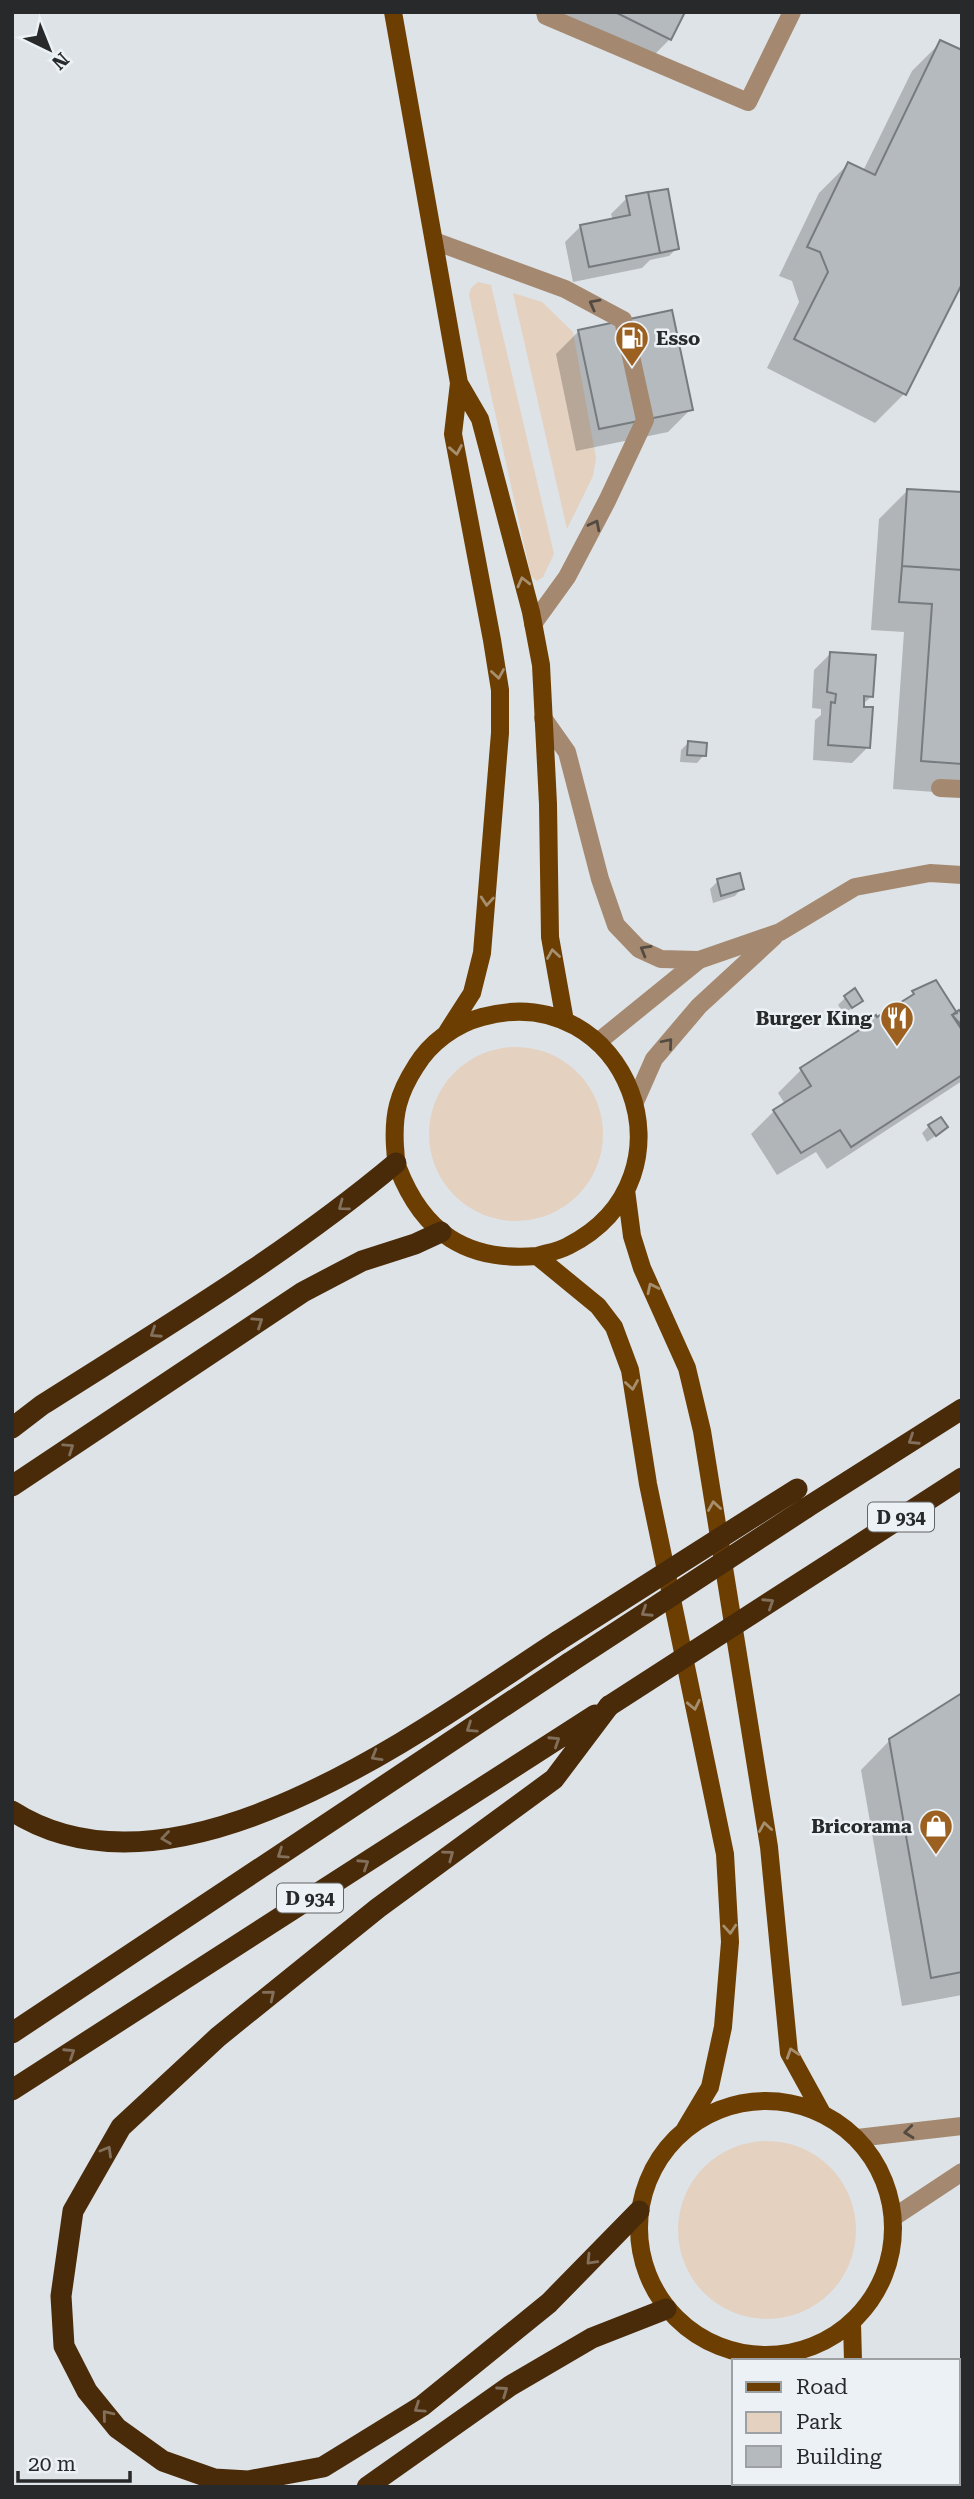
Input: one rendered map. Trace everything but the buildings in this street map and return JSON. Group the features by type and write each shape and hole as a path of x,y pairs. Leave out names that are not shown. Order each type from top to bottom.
{"highway":[{"path":"12,1428 42,1405 271,1259 345,1205 396,1163"},
{"path":"12,1486 303,1292 362,1261 415,1244 441,1232"},
{"name":"D 934","path":"12,2033 569,1663 802,1498 864,1472 962,1409"},
{"name":"D 934","path":"12,2090 962,1478"},
{"path":"12,1811 26,1820 70,1836 117,1843 173,1837 234,1823 320,1789 433,1723 558,1641 802,1498"},
{"path":"609,1706 554,1779 378,1908 218,2036 121,2127 73,2211 61,2296 64,2346 88,2391 117,2428 163,2461 214,2479 248,2481 323,2467 422,2406 464,2372 549,2303 639,2211"},
{"path":"367,2487 510,2386 592,2338 666,2309"}],"main road":[{"path":"393,12 459,383 453,434 500,690 500,733 482,953 472,993 445,1034 423,1054 402,1088 394,1121 396,1163 409,1195 422,1214 441,1232 461,1244 490,1255 514,1258 537,1256 566,1247 591,1232 613,1210 626,1190 635,1166 639,1141 635,1102 617,1063 598,1042 565,1021 527,1012 497,1013 474,1019 445,1034"},
{"path":"459,383 480,419 533,624 541,665 548,804 550,937 565,1021"},
{"path":"626,1190 632,1236 642,1268 687,1368 702,1431 769,1847 789,2053 822,2113"},
{"path":"537,1256 598,1306 614,1327 630,1370 648,1484 725,1854 730,1942 723,2027 710,2087 685,2129 663,2152 648,2180 639,2211 639,2246 648,2279 666,2309 691,2333 722,2349 758,2358 791,2354 824,2343 852,2323 877,2292 891,2256 894,2217 887,2187 875,2161 857,2137 822,2113 788,2102 751,2101 716,2111 685,2129"},
{"path":"852,2323 853,2359"}],"street":[{"path":"545,12 546,16 748,102 792,12"},
{"path":"434,241 565,289 623,320 645,419 607,501 567,577 533,624"},
{"path":"543,718 567,752 600,880 616,925 639,949 662,959 699,960"},
{"path":"940,788 962,789"},
{"path":"635,1102 654,1059 699,1006 780,932 855,887 930,873 962,875"},
{"path":"598,1042 699,960 780,932"},
{"path":"857,2137 962,2126"},
{"path":"894,2217 962,2172"}],"green space":[{"path":"478,282 491,285 554,554 543,577 537,581 531,576 469,295 471,288"},
{"path":"513,293 542,302 573,332 596,458 593,476 567,529"},
{"path":"516,1047 549,1054 577,1073 596,1101 603,1134 596,1167 577,1195 549,1214 516,1221 483,1214 455,1195 436,1167 429,1134 436,1101 455,1073 483,1054"},
{"path":"767,2141 801,2148 830,2167 849,2196 856,2230 849,2264 830,2293 801,2312 767,2319 733,2312 704,2293 685,2264 678,2230 685,2196 704,2167 733,2148"}],"place":[{"name":"Esso","path":"632,368"},
{"name":"Burger King","path":"897,1048"},
{"name":"Bricorama","path":"936,1856"}]}
